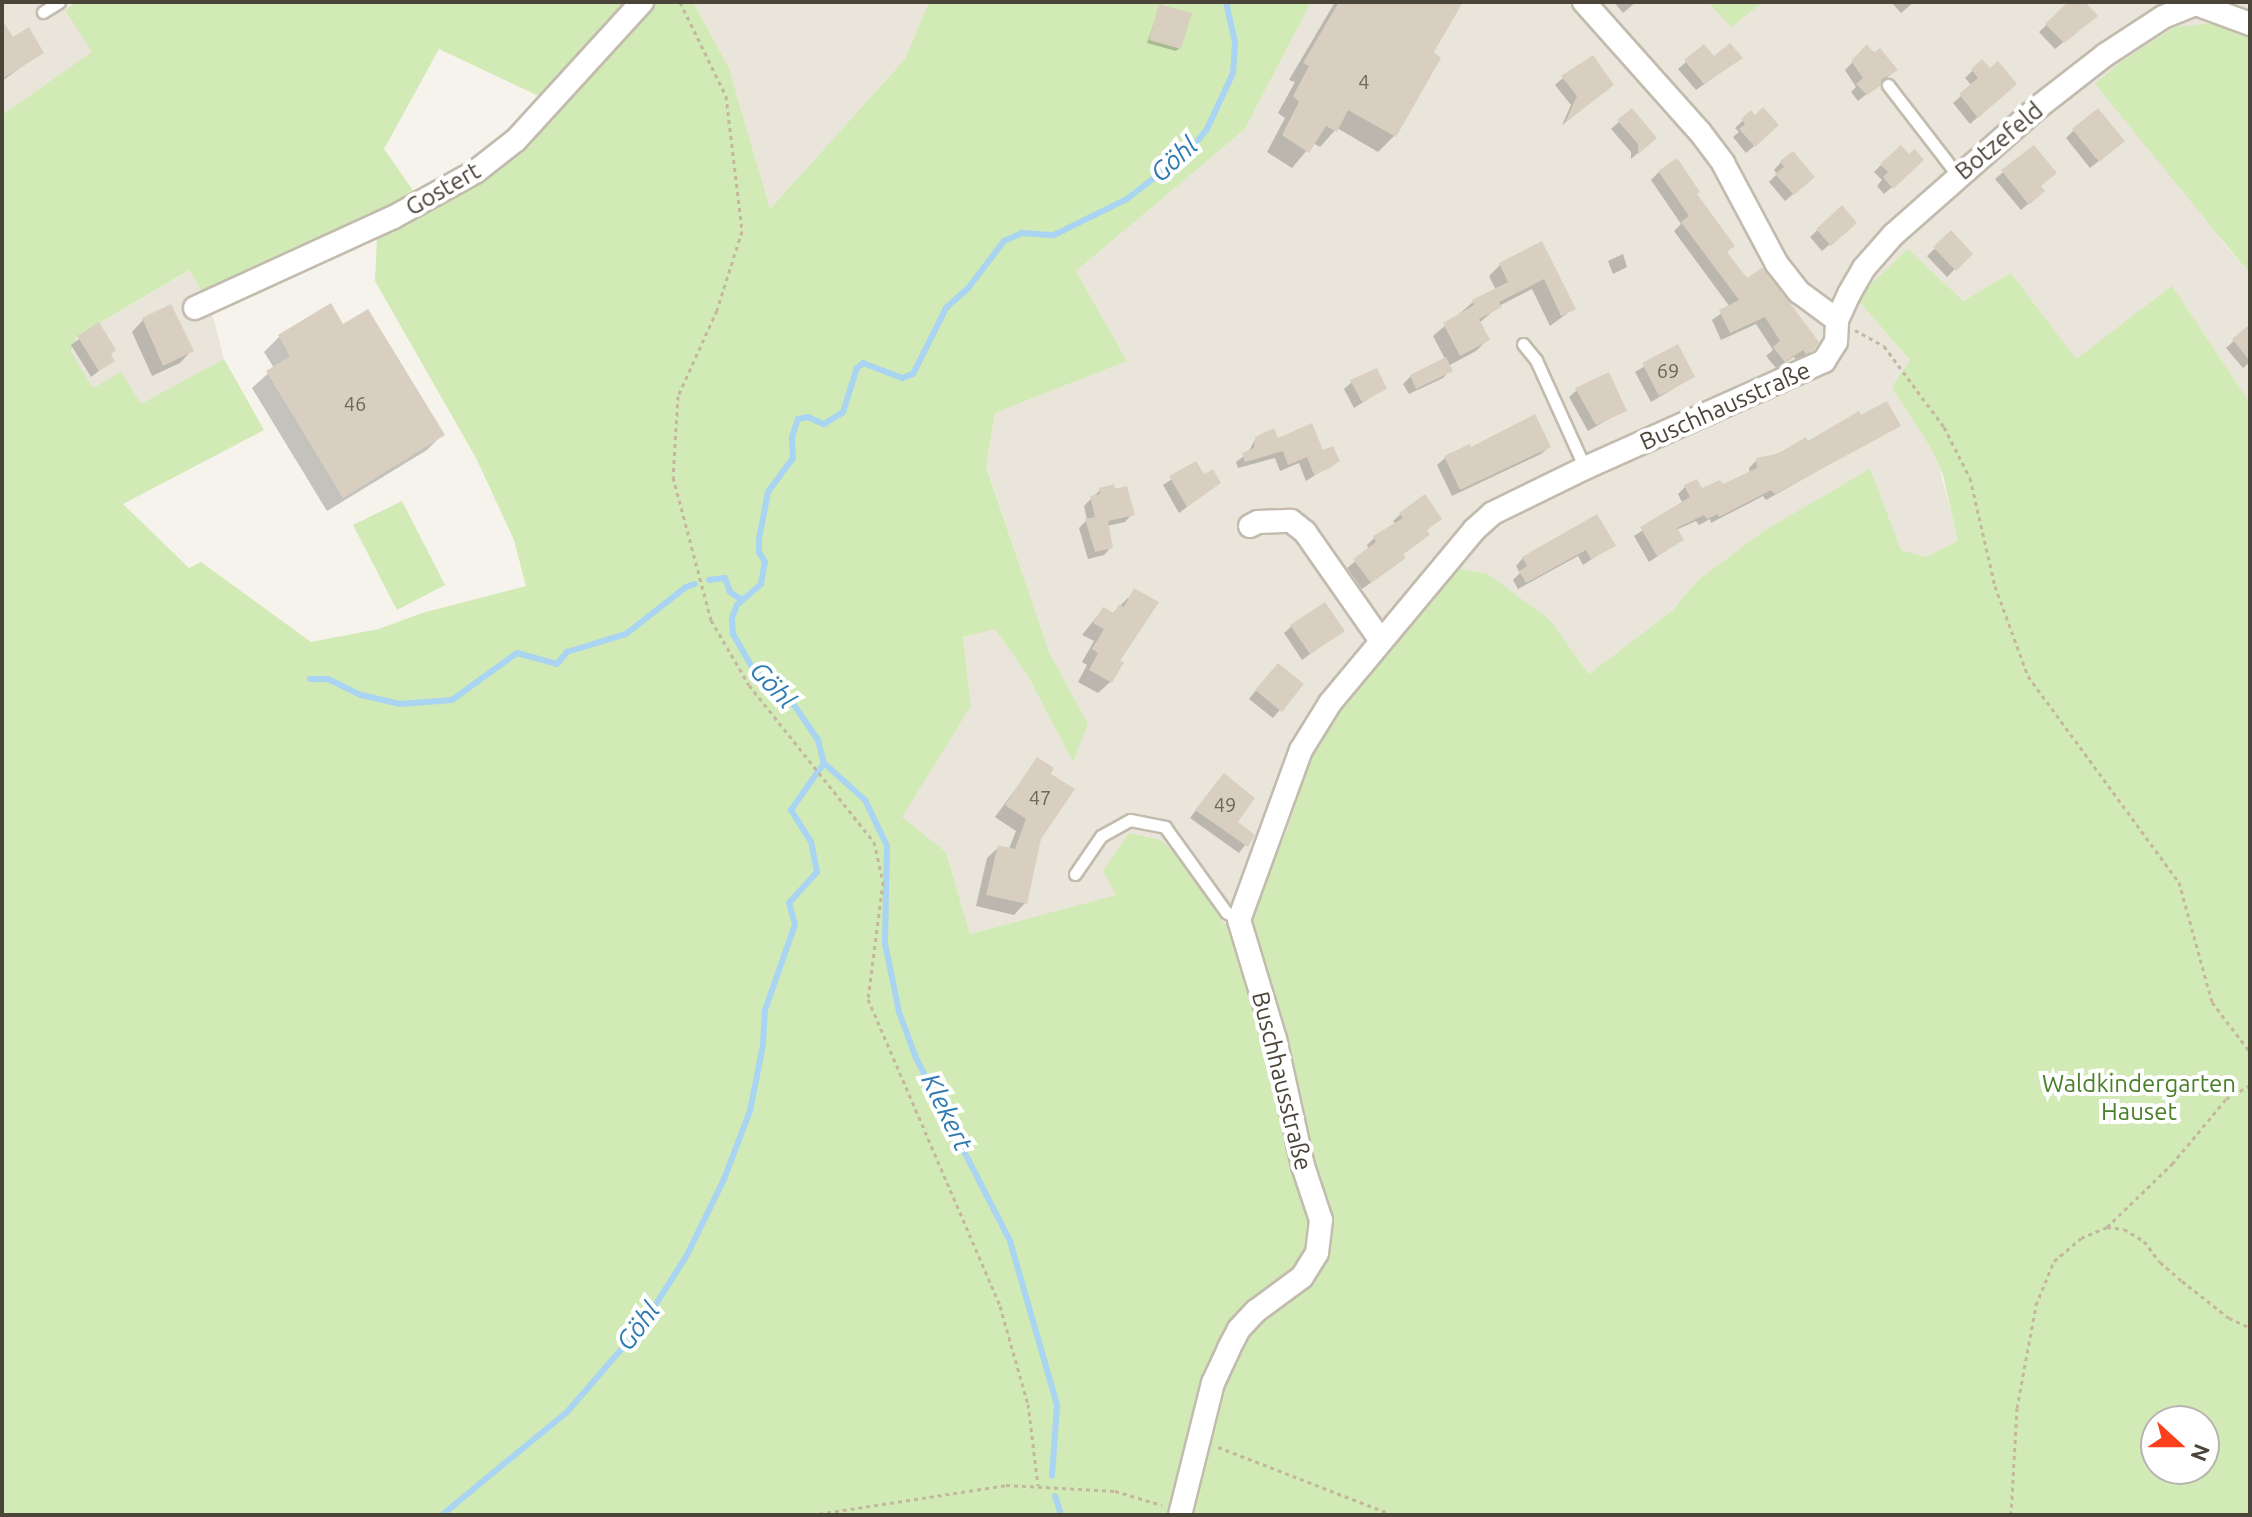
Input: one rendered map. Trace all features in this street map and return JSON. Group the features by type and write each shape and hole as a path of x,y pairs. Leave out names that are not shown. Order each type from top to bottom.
{"street":[{"name":"Gostert","path":"195,308 392,218 475,172 516,140 642,2"},
{"path":"1584,2 1700,132 1723,163 1759,235 1799,292 1837,320"},
{"path":"2198,3 2250,24"},
{"name":"Botzefeld","path":"1837,320 1864,268 1893,235 1958,176 2105,55 2163,17 2198,3"},
{"name":"Buschhausstraße","path":"1181,1512 1213,1383 1229,1348 1239,1329 1256,1311 1302,1277 1317,1253 1321,1220 1303,1166 1275,1039 1239,920 1301,750 1330,703 1474,530 1493,513 1585,468 1824,361 1836,342 1837,320"},
{"path":"1250,526 1258,522 1291,521 1305,532 1381,641"}],"lane":[{"path":"43,12 59,2"},
{"path":"1888,85 1958,176"},
{"path":"1523,344 1536,360 1585,468"},
{"path":"1075,874 1101,836 1130,820 1165,827 1226,912 1239,920"}],"path":[{"path":"680,2 726,96 742,231 717,310 678,396 673,477 711,620 749,685 874,842 883,882 868,999 1000,1306 1028,1404 1038,1485"},
{"path":"1837,320 1884,346 1944,427 1970,478 1995,586 2028,676 2179,882 2212,1002 2250,1052"},
{"path":"2011,1515 2017,1408 2036,1305 2054,1261 2081,1238 2107,1227 2172,1164 2226,1099 2250,1085"},
{"path":"2107,1227 2124,1229 2144,1241 2160,1262 2182,1281 2229,1318 2250,1328"},
{"path":"1227,1450 1393,1515"},
{"path":"811,1515 1006,1485 1115,1491 1181,1512"}],"shaded area":[{"path":"2,2 60,2 93,52 2,115"},
{"path":"693,2 929,2 905,59 770,209 729,68"},
{"path":"1311,2 2250,2 2250,33 2221,240 2250,274 2250,403 2172,287 2076,359 2011,273 1963,301 1856,298 1910,360 1959,541 1926,557 1901,550 1869,470 1765,530 1697,581 1673,610 1589,674 1550,620 1456,569 1341,707 1311,757 1288,828 1261,890 1256,915 1224,924 1182,861 1161,840 1117,895 970,934 946,852 901,817 971,706 963,637 995,628 1028,676 1073,761 1088,724 1049,652 986,465 995,413 1127,361 1076,271 1245,129"},
{"path":"191,270 214,320 224,359 141,405 93,389 71,351 77,336"}],"green space":[{"name":"Waldkindergarten Hauset","path":"75,2 629,2 545,99 439,49 384,149 417,196 201,291 190,270 77,336 71,351 93,388 121,372 141,404 224,359 264,430 123,504 189,568 201,562 311,642 379,629 422,613 526,586 514,540 476,458 375,281 377,238 455,197 524,152 642,16 638,2 693,2 729,68 770,209 905,59 929,2 1311,2 1245,129 1076,271 1127,361 995,413 986,466 1049,652 1088,724 1073,762 1028,676 995,629 963,637 971,706 902,817 946,852 970,934 1116,895 1103,871 1129,833 1161,840 1182,861 1224,924 1256,915 1261,890 1288,828 1311,757 1341,707 1456,568 1488,574 1550,620 1589,674 1673,610 1697,581 1765,530 1870,469 1901,550 1926,557 1958,541 1943,475 1931,448 1892,387 1910,360 1856,298 1908,249 1963,301 2011,273 2076,359 2172,286 2250,403 2250,1515 2,1515 2,115 92,52 65,10"},
{"path":"1708,2 1763,2 1731,27"},
{"path":"2227,22 2250,33 2250,274 2095,84 2122,61 2175,27"},
{"path":"402,501 445,585 397,610 353,525"}],"building":[{"path":"1339,2 1463,2 1434,52 1441,58 1396,137 1348,110 1337,132 1326,126 1309,153 1282,135 1299,102 1293,96 1309,66 1303,63"},
{"path":"2068,2 2085,2 2098,16 2064,43 2045,24"},
{"path":"1159,4 1192,13 1181,49 1149,40"},
{"path":"2,20 13,37 29,27 44,53 2,79"},
{"path":"1730,43 1743,58 1704,84 1684,60 1704,44 1714,56"},
{"path":"1867,44 1873,53 1880,48 1898,70 1882,79 1880,86 1867,95 1856,84 1863,78 1851,61"},
{"path":"1593,55 1614,85 1565,123 1577,96 1561,76"},
{"path":"1982,59 1990,68 1998,61 2017,84 1978,118 1959,94 1978,78 1971,69"},
{"path":"1763,107 1779,125 1755,147 1739,129 1745,124 1741,119 1751,110 1755,115"},
{"path":"1632,108 1657,138 1638,154 1638,144 1617,120"},
{"path":"2098,108 2125,141 2099,162 2072,129"},
{"path":"1901,145 1909,154 1915,149 1924,160 1893,189 1883,177 1888,172 1880,164"},
{"path":"2034,145 2057,173 2041,186 2045,191 2029,205 2001,170"},
{"path":"1793,151 1815,177 1794,195 1775,174 1784,167 1780,161"},
{"path":"1677,158 1700,192 1697,194 1735,246 1727,252 1747,278 1763,267 1819,342 1814,350 1806,354 1803,350 1785,362 1773,347 1780,341 1765,317 1730,333 1719,310 1739,300 1681,222 1689,216 1658,171"},
{"path":"1842,205 1857,223 1831,246 1816,229"},
{"path":"1951,230 1973,254 1956,271 1933,247"},
{"path":"1542,241 1576,309 1561,316 1544,279 1499,302 1502,307 1479,319 1490,340 1460,356 1443,323 1474,305 1472,300 1508,282 1499,263"},
{"path":"331,303 343,324 368,309 445,435 343,498 266,371 290,356 278,335"},
{"path":"171,304 194,351 163,366 142,318"},
{"path":"99,322 116,350 111,354 115,361 99,371 77,336"},
{"path":"2250,324 2250,361 2232,339"},
{"path":"1678,344 1695,377 1659,396 1642,363"},
{"path":"1446,357 1453,371 1416,389 1410,375"},
{"path":"1377,368 1387,389 1362,402 1350,380"},
{"path":"1609,372 1627,411 1596,425 1575,388"},
{"path":"1887,401 1901,426 1775,494 1771,490 1719,517 1718,514 1707,519 1704,515 1677,528 1684,540 1657,556 1640,527 1690,497 1684,485 1697,479 1702,488 1720,480 1723,484 1757,468 1756,458 1777,454 1806,437 1808,441 1859,411 1861,415"},
{"path":"1535,414 1551,447 1460,490 1444,456 1470,444 1471,447"},
{"path":"1312,423 1323,450 1333,446 1340,461 1330,468 1314,475 1307,457 1288,465 1283,451 1245,462 1242,453 1254,448 1255,437 1274,428 1278,438"},
{"path":"1196,461 1204,474 1213,469 1221,483 1187,507 1169,476"},
{"path":"1114,484 1115,489 1127,486 1135,515 1108,521 1113,548 1095,552 1085,519 1095,517 1090,496 1100,494 1099,488"},
{"path":"1425,494 1442,519 1427,530 1430,535 1403,554 1406,558 1371,583 1353,559 1376,542 1373,536 1403,518 1399,513"},
{"path":"1597,514 1616,546 1591,559 1586,550 1526,583 1519,571 1527,566 1522,557"},
{"path":"1134,588 1159,602 1120,661 1124,662 1112,683 1089,670 1098,653 1092,649 1104,629 1093,623 1103,607 1114,613 1119,604 1124,607"},
{"path":"1325,602 1345,631 1310,654 1290,625"},
{"path":"1278,663 1304,684 1282,712 1255,690"},
{"path":"1037,757 1054,768 1051,774 1075,789 1041,839 1027,904 986,895 998,845 1015,849 1026,819 1005,805"},
{"path":"1224,773 1255,798 1238,822 1255,835 1248,847 1195,810"}],"waterway":[{"name":"Göhl","path":"442,1515 567,1412 644,1323 687,1255 724,1179 750,1111 763,1045 765,1010 795,925 789,903 817,872 811,842 791,810 824,763 818,740 794,705 776,693 752,667 733,634 732,618 737,605 761,584 765,562 759,552 759,539 768,492 793,458 792,437 798,419 808,417 824,424 843,412 857,368 863,363 902,378 913,374 946,308 969,287 1004,241 1022,233 1054,235 1127,199 1190,150 1207,129 1233,73 1235,42 1226,2"},
{"path":"709,580 725,578 730,592 742,600"},
{"path":"310,679 328,679 361,695 399,704 452,700 517,653 557,664 567,652 626,634 686,587 695,584"},
{"name":"Klekert","path":"824,763 865,800 887,846 885,943 899,1012 916,1058 1010,1241 1057,1405 1052,1476"},
{"name":"Klekert","path":"1055,1496 1061,1515"}]}
